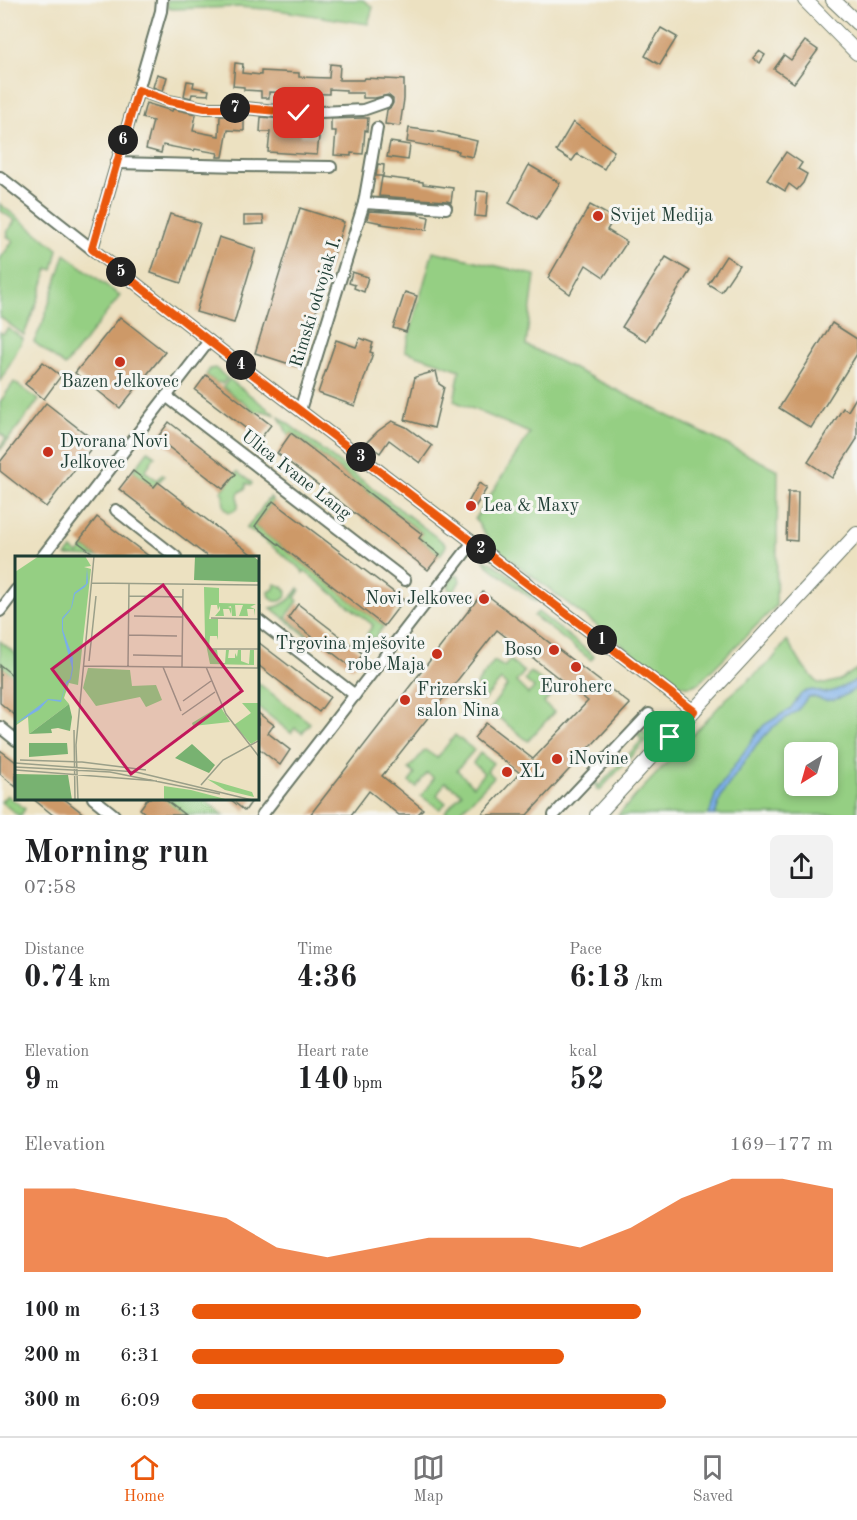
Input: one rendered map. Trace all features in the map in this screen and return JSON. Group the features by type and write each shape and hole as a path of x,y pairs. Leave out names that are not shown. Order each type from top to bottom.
{"main road":[{"path":"805,0 857,53"},
{"path":"833,0 857,23"},
{"path":"597,815 857,534"},
{"path":"841,552 857,541"}],"street":[{"path":"92,249 161,11 162,0"},
{"path":"138,90 169,101 205,108 245,108 299,113 363,110 386,102"},
{"name":"Rimski odvojak I.","path":"300,410 364,203 376,128"},
{"path":"116,162 332,167"},
{"path":"0,177 209,341 694,711"},
{"path":"364,203 446,208"},
{"path":"43,556 209,341"},
{"name":"Ulica Ivane Lang","path":"166,396 405,580"},
{"path":"116,510 175,556"},
{"path":"262,815 473,542"},
{"path":"0,611 15,591"},
{"path":"260,622 355,695"},
{"path":"554,815 649,714"},
{"path":"0,727 15,739"},
{"path":"95,800 114,815"}],"green space":[{"path":"167,0 363,0 373,7 368,24 277,10 238,7 172,9 168,8"},
{"path":"0,204 58,249 53,270 48,268 24,335 0,317 0,259 13,241 7,236 7,232 15,221 0,210"},
{"path":"433,251 535,275 526,345 778,470 776,606 700,682 687,686 667,679 493,546 475,519 530,433 454,401 460,370 405,351"},
{"path":"65,254 120,296 65,366 34,342 43,322"},
{"path":"8,328 23,339 0,382 0,332 3,334"},
{"path":"215,368 227,378 222,384 206,375 210,369"},
{"path":"229,379 276,415 263,411 256,412 239,400 223,387"},
{"path":"14,382 39,400 0,450 6,438 0,433 0,402"},
{"path":"278,416 444,543 445,548 440,555 419,538 422,533 292,433 289,437"},
{"path":"148,451 155,456 145,471 157,480 162,474 164,476 154,487 133,471"},
{"path":"237,472 252,483 251,485 246,483 246,488 238,496 238,507 230,512 226,509 224,494 221,492"},
{"path":"270,497 273,501 255,526 384,626 374,639 367,634 373,625 246,528"},
{"path":"84,547 97,556 66,556 72,549 78,554"},
{"path":"484,559 512,577 537,599 536,602 486,564"},
{"path":"455,575 459,576 460,581 453,593 449,589 449,582"},
{"path":"275,584 287,591 284,599 275,601 271,598 269,592 274,589"},
{"path":"299,588 295,598 298,601 286,617 313,641 271,608 287,601"},
{"path":"538,612 594,656 591,660 534,616"},
{"path":"787,640 802,665 818,683 825,684 840,680 857,669 857,815 618,815 726,699 772,660"},
{"path":"0,641 15,653 15,677 0,665"},
{"path":"510,660 524,672 516,682 528,694 534,688 525,680 530,672 555,690 544,703 554,712 528,741 489,710 507,686 501,680 483,701 476,697 481,689 476,685 494,661 504,667"},
{"path":"260,685 310,723 302,733 295,728 291,733 260,709"},
{"path":"654,727 656,730 599,791 596,789 597,787 592,782 594,781 599,786 642,740 637,734 643,731 647,733"},
{"path":"455,735 474,750 457,770 473,786 484,773 473,763 480,753 493,763 487,771 494,777 457,815 449,815 445,812 462,793 445,782 437,795 446,803 440,809 421,796 434,778 427,773 416,787 409,782 415,774 409,769 425,750 437,758"},
{"path":"7,795 25,809 21,815 1,802"},
{"path":"164,800 204,800 224,815 185,815"}],"water":[{"path":"857,680 857,688 836,699 827,701 808,697 797,711 772,728 757,744 722,794 715,815 709,815 716,792 764,725 790,709 801,694 807,691 824,693 834,691"}],"building":[{"path":"661,28 677,37 660,65 645,56"},
{"path":"805,41 818,50 794,83 774,69 784,55 791,60"},
{"path":"759,51 765,55 760,63 753,58"},
{"path":"235,63 243,64 242,73 261,75 261,71 299,73 299,77 329,78 330,64 340,65 339,80 363,80 364,78 404,80 400,126 385,124 387,110 393,103 393,99 388,95 363,98 363,93 346,93 346,90 329,89 329,94 269,92 269,98 261,98 261,91 244,90 244,87 233,86"},
{"path":"157,74 167,77 163,91 153,87"},
{"path":"187,81 194,82 193,87 209,90 208,95 192,94 191,98 184,96"},
{"path":"146,103 172,111 173,109 196,114 193,131 219,136 220,116 244,116 244,131 228,130 223,157 217,157 218,153 163,145 161,153 146,149 153,121 142,118"},
{"path":"261,117 302,121 301,136 319,137 317,155 268,152 270,132 260,132"},
{"path":"368,118 363,154 334,155 336,131 331,131 331,119"},
{"path":"573,122 614,151 604,169 577,154 572,161 556,151"},
{"path":"409,128 477,141 473,157 458,154 459,151 407,142"},
{"path":"390,142 410,145 408,160 387,157"},
{"path":"786,152 802,163 798,169 807,174 797,190 789,184 785,191 767,180"},
{"path":"378,164 384,165 383,176 376,176"},
{"path":"529,165 560,183 537,219 509,203"},
{"path":"382,177 453,188 451,202 379,196"},
{"path":"477,191 488,192 486,217 475,216"},
{"path":"590,205 614,218 607,230 627,242 604,277 586,265 570,294 548,278"},
{"path":"300,208 344,222 299,367 255,353"},
{"path":"369,211 419,214 429,217 427,230 367,220"},
{"path":"170,214 200,223 181,283 151,273"},
{"path":"244,216 263,216 264,224 244,225"},
{"path":"219,237 256,249 234,323 196,312"},
{"path":"726,256 739,265 721,292 708,284"},
{"path":"666,257 690,271 646,341 622,327"},
{"path":"352,272 368,277 364,292 349,283"},
{"path":"405,292 417,296 406,332 393,328"},
{"name":"Bazen Jelkovec","path":"120,317 165,352 120,408 75,373"},
{"path":"832,323 857,339 857,354 811,428 779,408"},
{"path":"360,338 373,343 370,352 373,353 355,406 318,393 336,340 356,347"},
{"path":"43,362 61,376 44,399 25,384"},
{"path":"436,371 439,384 444,387 434,428 405,420 415,377"},
{"path":"206,375 271,425 260,439 195,390"},
{"path":"857,396 857,439 832,478 808,462 843,408 848,411"},
{"name":"Dvorana Novi Jelkovec","path":"46,403 96,442 46,507 0,471 0,462"},
{"path":"392,421 406,427 432,446 420,463 389,440 380,453 366,443"},
{"path":"169,422 236,474 223,489 157,438"},
{"path":"291,433 422,534 419,538 440,555 428,570 277,453"},
{"path":"133,471 154,487 158,482 254,556 207,556 119,489"},
{"path":"479,483 487,488 472,512 465,508"},
{"path":"788,492 798,492 797,541 786,540"},
{"path":"273,501 404,600 384,626 255,526"},
{"path":"97,517 149,556 97,556 78,542"},
{"path":"483,592 630,704 527,815 481,815 520,773 474,738 486,723 533,759 588,701 497,630 382,776 423,809 417,815 399,815 369,791 351,815 310,815"},
{"path":"298,604 363,654 352,668 288,618"},
{"path":"260,644 330,697 319,712 260,667"},
{"path":"0,665 15,677 15,715 0,703"},
{"path":"260,714 274,725 268,733 290,750 280,765 260,750"},
{"path":"0,750 15,761 15,786 0,774"},
{"path":"34,800 66,800 85,815 53,815"},
{"path":"147,800 166,800 185,815 147,815 140,809"},
{"path":"231,800 253,800 245,811"}],"place":[{"name":"Svijet Medija","path":"598,216"},
{"name":"Bazen Jelkovec","path":"120,362"},
{"name":"Dvorana Novi Jelkovec","path":"48,452"},
{"name":"Lea & Maxy","path":"471,506"},
{"name":"Novi Jelkovec","path":"484,599"},
{"name":"Boso","path":"554,650"},
{"name":"Trgovina mješovite robe Maja","path":"437,654"},
{"name":"Euroherc","path":"576,667"},
{"name":"Frizerski salon Nina","path":"405,700"},
{"name":"iNovine","path":"557,759"},
{"name":"XL","path":"507,772"}],"route":[{"path":"299,113 245,108 205,108 169,101 138,90 92,249 694,711 670,737"}]}
